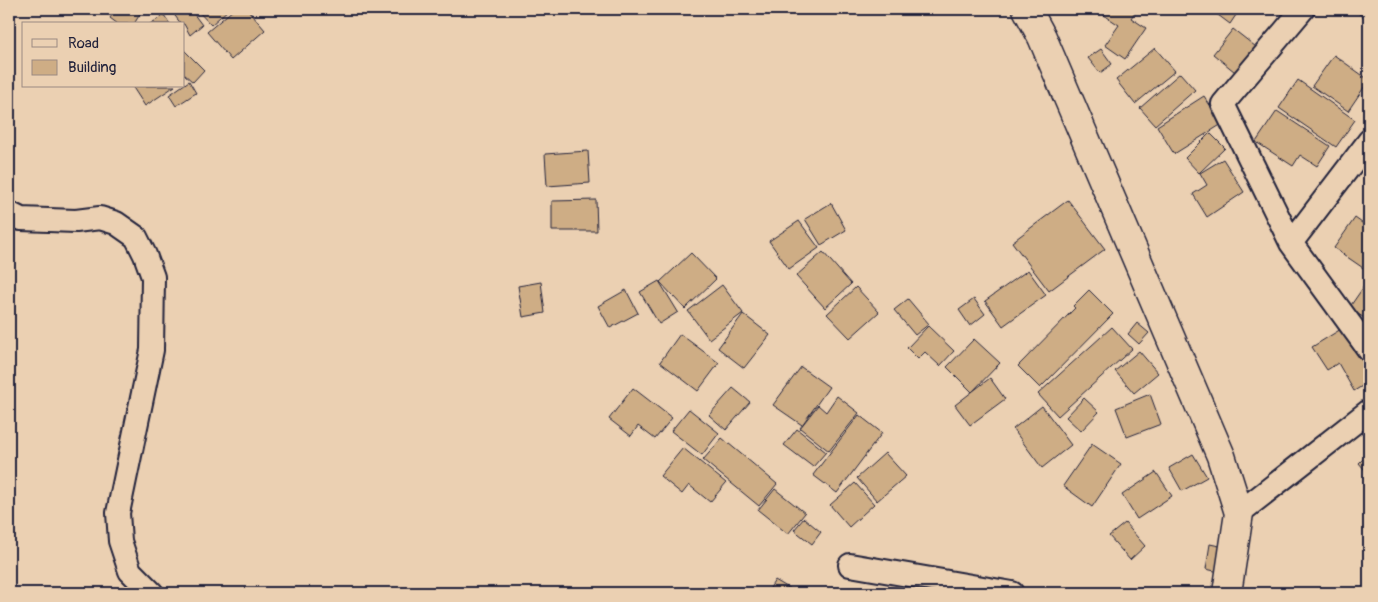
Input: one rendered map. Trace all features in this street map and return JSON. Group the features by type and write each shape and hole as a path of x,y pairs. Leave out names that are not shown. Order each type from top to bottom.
{"street":[{"path":"1027,9 1042,37 1221,456 1239,513 1227,593"},
{"path":"1303,9 1222,104 1291,243 1369,350"},
{"path":"1291,243 1369,141"},
{"path":"9,213 21,218 76,221 100,218 116,223 136,237 145,255 153,277 152,350 118,513 120,541 130,570 152,593"},
{"path":"1239,513 1369,411"},
{"path":"850,566 1012,593"}],"building":[{"path":"116,9 133,9 140,14 135,22 115,22 110,18"},
{"path":"179,9 190,9 202,25 190,35 185,22 180,22 173,13"},
{"path":"196,9 229,9 211,25"},
{"path":"234,9 247,9 265,30 231,60 207,32"},
{"path":"1095,9 1137,9 1131,18 1146,28 1125,59 1105,45 1119,25"},
{"path":"1210,9 1240,9 1230,24"},
{"path":"1362,9 1369,9 1369,20 1359,14"},
{"path":"164,15 169,22 153,22"},
{"path":"1233,29 1260,50 1240,76 1213,54"},
{"path":"1155,48 1175,71 1135,104 1116,80"},
{"path":"1101,49 1112,64 1100,73 1088,58"},
{"path":"185,51 204,70 193,82 185,75"},
{"path":"1334,55 1369,80 1348,111 1312,86"},
{"path":"1180,73 1195,90 1155,125 1140,108"},
{"path":"1298,80 1355,120 1336,147 1279,108"},
{"path":"189,81 196,93 176,106 169,95 179,88 185,88 185,84"},
{"path":"133,88 172,88 145,106"},
{"path":"1204,96 1222,124 1174,154 1157,126"},
{"path":"1277,111 1330,146 1317,166 1300,155 1293,166 1256,142"},
{"path":"1210,133 1225,148 1199,173 1185,158"},
{"path":"588,151 590,183 547,186 545,154"},
{"path":"1223,159 1244,192 1207,217 1193,194 1207,185 1200,173"},
{"path":"596,200 597,231 552,231 552,201"},
{"path":"1068,200 1105,249 1049,291 1012,242"},
{"path":"831,203 846,230 821,245 805,219"},
{"path":"1369,213 1369,226 1363,222"},
{"path":"1355,218 1369,228 1369,272 1334,248"},
{"path":"799,221 819,248 789,269 769,241"},
{"path":"823,252 851,284 825,308 796,276"},
{"path":"691,253 716,279 685,309 660,282"},
{"path":"1028,270 1046,295 1003,326 985,301"},
{"path":"1369,279 1369,321 1349,308"},
{"path":"659,281 678,312 659,324 640,292"},
{"path":"541,282 545,313 523,317 518,286"},
{"path":"722,285 743,313 709,339 688,311"},
{"path":"856,287 879,312 850,338 827,314"},
{"path":"626,290 638,313 610,328 598,306"},
{"path":"1089,290 1113,314 1040,388 1018,366 1075,308 1073,306"},
{"path":"908,299 929,324 915,335 894,310"},
{"path":"974,299 985,314 970,326 959,310"},
{"path":"743,314 770,335 744,368 718,348"},
{"path":"1137,323 1149,333 1139,344 1128,334"},
{"path":"928,326 954,351 940,366 925,352 918,359 907,348"},
{"path":"1346,326 1369,365 1369,382 1354,391 1338,363 1327,370 1312,347"},
{"path":"1112,327 1132,349 1058,416 1038,394"},
{"path":"680,334 719,363 698,391 660,362"},
{"path":"974,339 1000,363 972,392 947,367"},
{"path":"1139,351 1158,373 1134,393 1115,371"},
{"path":"801,367 829,387 802,425 773,405"},
{"path":"990,378 1005,399 970,425 955,405"},
{"path":"633,388 672,418 655,439 638,426 631,436 609,419"},
{"path":"733,388 750,402 726,430 709,415"},
{"path":"1150,394 1161,424 1127,437 1116,408"},
{"path":"837,396 859,413 829,451 800,428 818,405 826,412"},
{"path":"1084,398 1099,412 1081,431 1066,417"},
{"path":"1042,406 1071,445 1042,468 1013,429"},
{"path":"689,409 719,433 702,455 671,431"},
{"path":"859,415 882,433 837,493 813,475"},
{"path":"797,429 826,452 813,467 784,445"},
{"path":"722,438 777,484 759,506 703,460"},
{"path":"1092,444 1121,464 1092,507 1063,486"},
{"path":"683,448 726,483 710,502 689,485 682,494 660,476"},
{"path":"885,453 906,476 877,501 857,478"},
{"path":"1369,453 1369,475 1359,463"},
{"path":"1193,454 1207,477 1182,491 1169,468"},
{"path":"1156,472 1172,496 1137,519 1122,495"},
{"path":"855,483 874,504 849,527 830,505"},
{"path":"775,489 805,513 788,534 758,510"},
{"path":"804,518 821,532 812,544 794,530"},
{"path":"1125,523 1145,546 1130,560 1109,536"},
{"path":"1210,544 1224,547 1219,572 1206,569"},
{"path":"775,580 797,593 767,593"}]}
